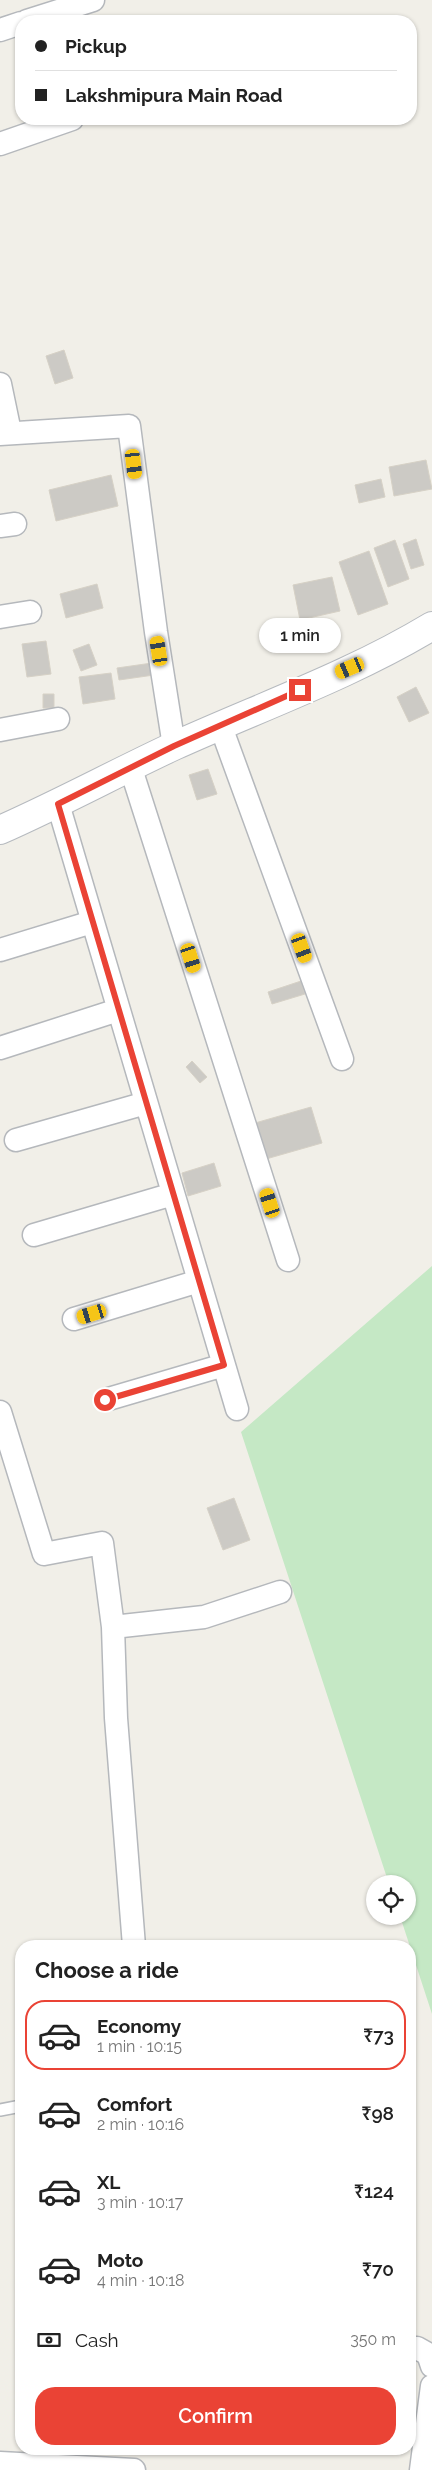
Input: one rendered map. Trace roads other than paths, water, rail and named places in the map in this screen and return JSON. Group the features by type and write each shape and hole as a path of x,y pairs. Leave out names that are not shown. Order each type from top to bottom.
{"main road":[{"path":"0,830 131,769 174,746 221,727 383,654 432,626"}],"street":[{"path":"46,15 93,0"},
{"path":"0,30 15,25"},
{"path":"0,144 55,125"},
{"path":"0,384 5,433 129,426 156,632 174,746"},
{"path":"0,617 30,612"},
{"path":"0,730 58,719"},
{"path":"221,727 342,1059"},
{"path":"131,769 288,1260"},
{"path":"58,804 237,1409"},
{"path":"0,950 92,922"},
{"path":"0,1048 118,1010"},
{"path":"16,1140 146,1103"},
{"path":"34,1235 173,1194"},
{"path":"74,1319 199,1280"},
{"path":"105,1400 224,1365"},
{"path":"0,1412 44,1554 102,1544 113,1627 116,1728 134,1940"},
{"path":"113,1627 204,1617 280,1592"},
{"path":"416,2348 428,2354 432,2366"},
{"path":"421,2470 432,2386"},
{"path":"0,2463 134,2470"}],"lane":[{"path":"0,2110 15,2107"}]}
